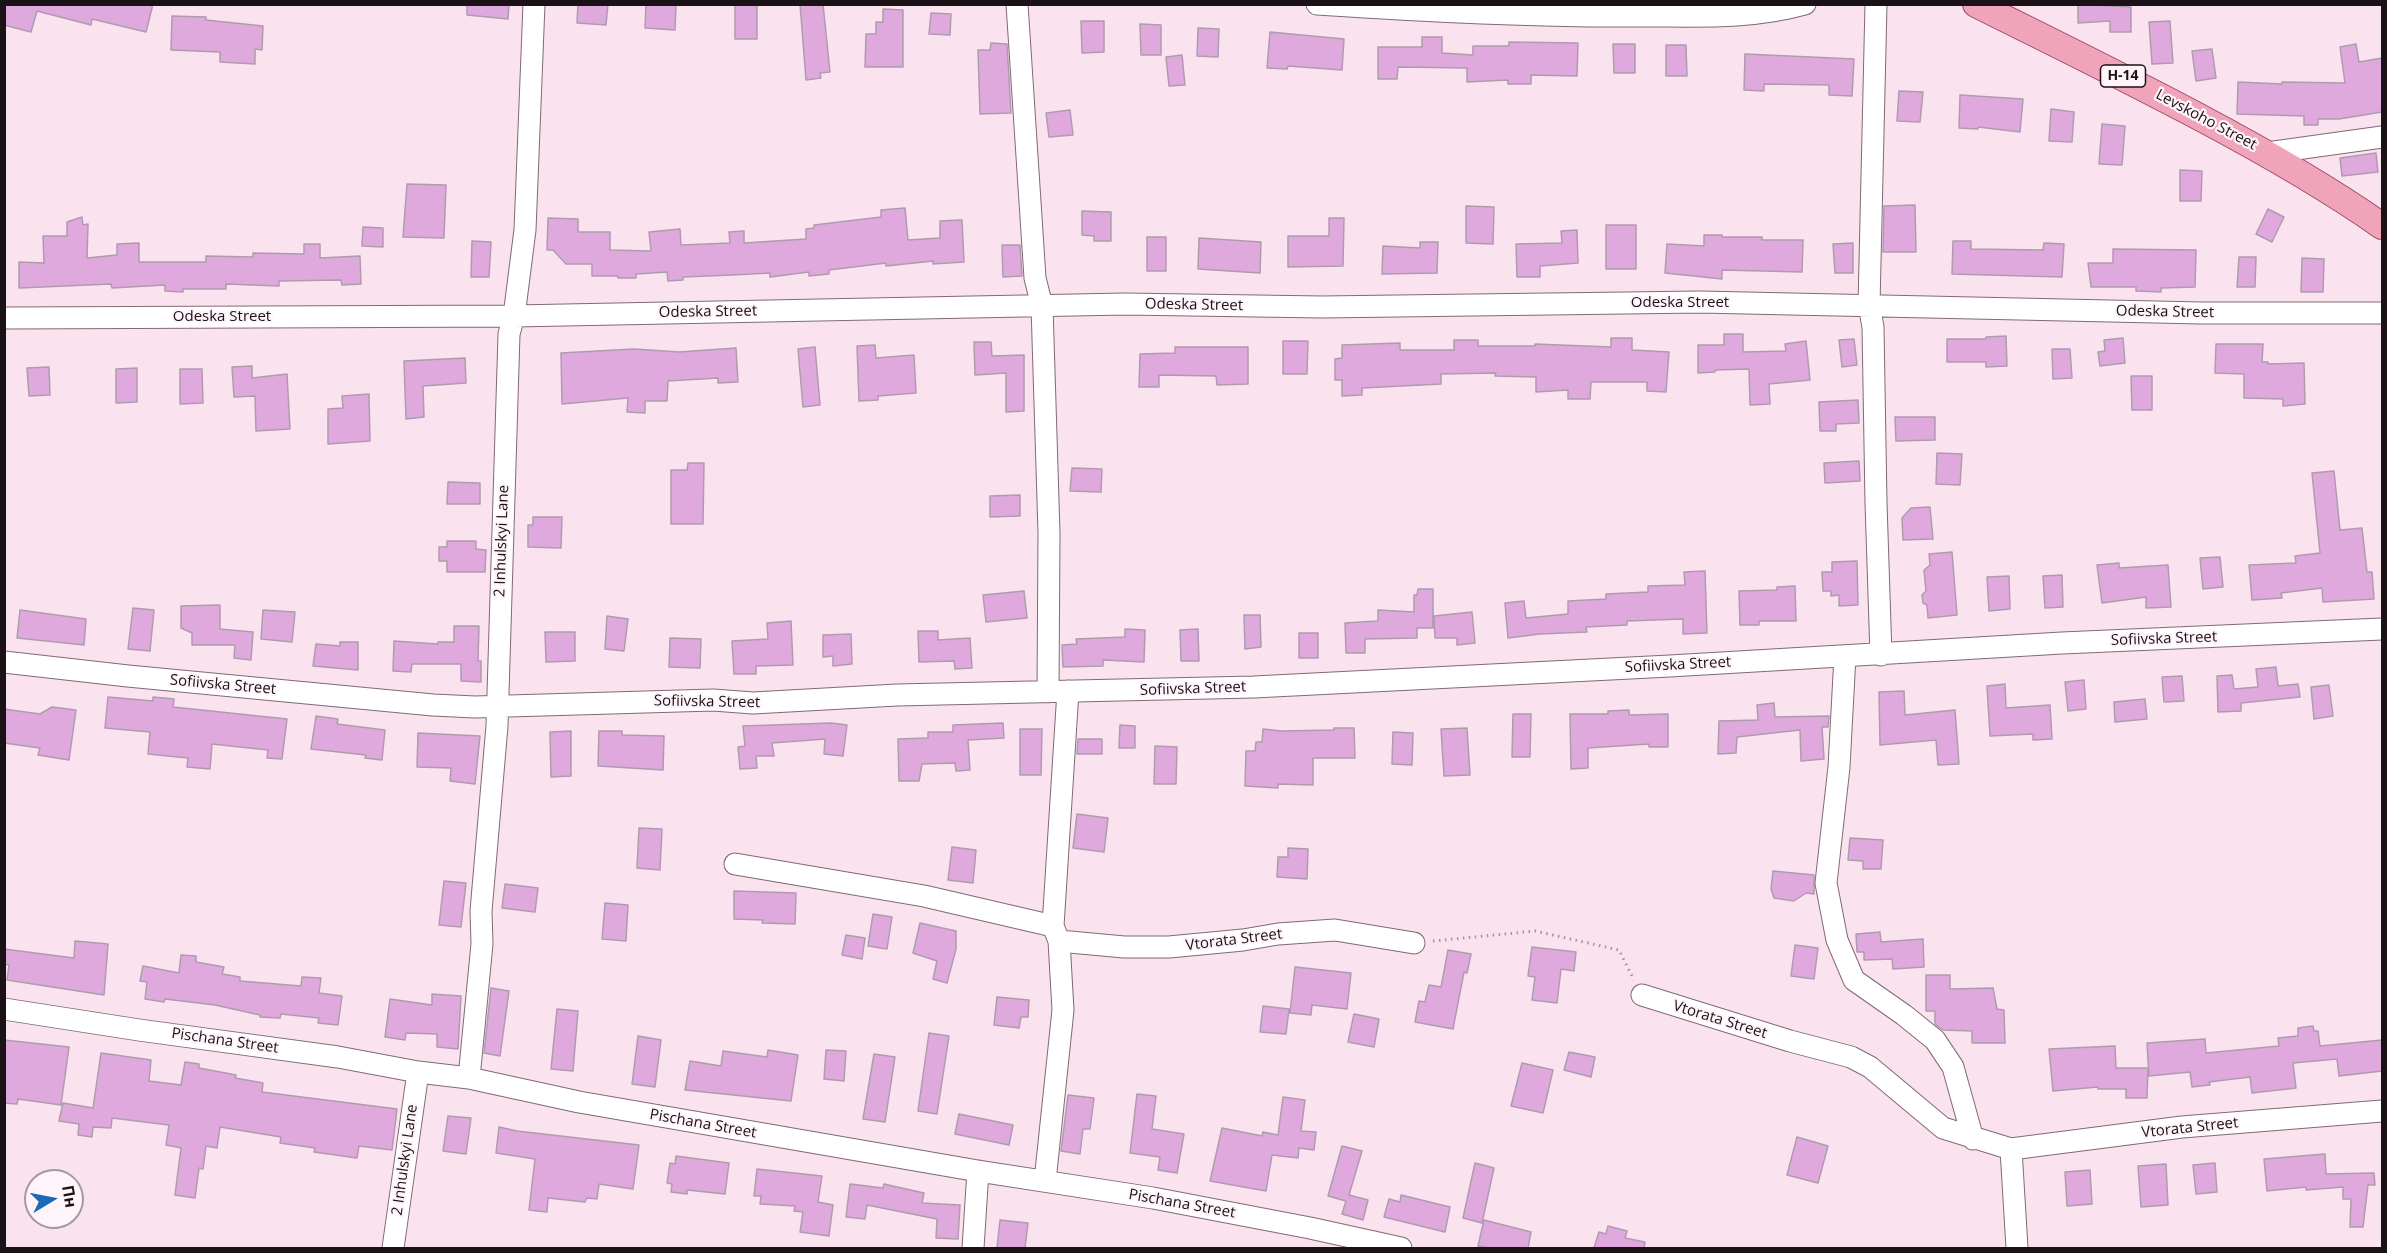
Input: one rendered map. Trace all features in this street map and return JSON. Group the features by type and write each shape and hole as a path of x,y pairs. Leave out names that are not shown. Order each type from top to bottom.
{"main road":[{"name":"Levskoho Street","path":"1976,4 2109,69 2266,153"},
{"name":"Н-14","path":"2266,153 2340,196 2382,226"}],"street":[{"name":"2 Inhulskyi Lane","path":"469,1078 482,944 481,911 490,829 497,706 508,334 514,316 525,230 534,4"},
{"path":"1017,4 1035,278 1042,306 1049,533 1058,692 1056,933 1063,1010 1045,1180"},
{"path":"1317,4 1522,15 1615,16 1753,16 1804,4"},
{"path":"1876,4 1869,305 1873,327 1881,655"},
{"name":"Levskoho Street","path":"2266,153 2382,136"},
{"name":"Odeska Street","path":"4,318 514,316 1125,304 1322,307 1700,302 2201,313 2382,313"},
{"name":"Sofiivska Street","path":"4,662 433,705 497,706 713,700 753,704 897,695 1254,687 1881,655 2062,643 2382,629"},
{"path":"1845,656 1839,766 1826,883 1838,940 1854,980 1935,1040 1953,1068 1973,1139"},
{"name":"Vtorata Street","path":"735,864 924,896 1056,933 1124,947 1169,947 1243,940 1278,934 1335,930 1414,943"},
{"name":"Vtorata Street","path":"1642,995 1790,1041 1851,1057 1870,1067 1943,1128 2011,1149 2182,1127 2382,1111"},
{"name":"Pischana Street","path":"4,1009 469,1078 579,1102 978,1171 1045,1180 1288,1224 1401,1248"},
{"name":"2 Inhulskyi Lane","path":"393,1248 418,1072"},
{"path":"2011,1149 2017,1248"},
{"path":"973,1248 978,1171"}],"path":[{"path":"1414,943 1535,931 1619,950 1642,995"}],"building":[{"path":"4,4 153,4 146,32 92,19 91,25 37,11 31,32 4,25"},
{"path":"467,4 509,4 508,19 467,15"},
{"path":"578,4 608,4 606,25 577,23"},
{"path":"646,4 676,4 675,30 645,28"},
{"path":"735,4 757,4 757,39 735,39"},
{"path":"800,4 823,4 830,72 820,73 821,78 806,80"},
{"path":"2078,4 2131,7 2131,32 2110,32 2110,21 2078,23"},
{"path":"883,9 903,10 903,67 865,67 866,34 876,34 876,22 883,22"},
{"path":"931,13 951,14 950,35 929,34"},
{"path":"172,16 206,17 206,20 263,26 262,50 255,49 255,64 220,62 220,52 171,50"},
{"path":"1081,21 1104,21 1104,52 1082,53"},
{"path":"2170,21 2173,63 2152,64 2149,22"},
{"path":"1140,24 1161,25 1161,55 1141,55"},
{"path":"1198,28 1219,29 1218,57 1197,56"},
{"path":"1270,32 1344,39 1342,70 1288,66 1287,69 1267,68"},
{"path":"1422,37 1442,37 1442,53 1473,55 1473,46 1509,46 1509,42 1578,43 1577,76 1531,75 1531,84 1508,84 1508,80 1467,82 1467,68 1398,67 1397,79 1378,79 1378,47 1422,47"},
{"path":"991,43 1007,44 1011,113 980,114 978,50 990,50"},
{"path":"1613,44 1635,44 1635,73 1614,73"},
{"path":"2356,44 2359,62 2382,58 2382,112 2339,119 2318,119 2318,125 2304,125 2304,116 2237,114 2238,82 2345,83 2340,47"},
{"path":"1666,45 1686,45 1687,76 1666,76"},
{"path":"2212,49 2216,78 2196,81 2192,51"},
{"path":"1745,54 1854,59 1852,96 1829,95 1829,85 1764,84 1764,91 1744,90"},
{"path":"1182,55 1185,85 1169,86 1166,57"},
{"path":"1899,91 1923,92 1920,122 1897,121"},
{"path":"1960,95 2023,99 2020,132 1978,127 1978,129 1959,128"},
{"path":"2051,109 2074,112 2072,142 2049,141"},
{"path":"1070,110 1073,135 1049,137 1046,113"},
{"path":"2102,124 2125,126 2122,165 2099,164"},
{"path":"2376,153 2378,172 2342,176 2340,158"},
{"path":"2180,170 2202,171 2201,201 2180,201"},
{"path":"407,184 446,185 444,238 403,237"},
{"path":"1915,205 1916,252 1883,252 1884,206"},
{"path":"1466,206 1494,207 1493,244 1466,243"},
{"path":"905,208 908,240 940,238 940,221 962,220 964,262 933,264 933,261 886,266 886,263 829,270 829,274 809,276 809,272 770,277 770,273 683,277 683,280 668,281 667,272 636,274 636,278 592,276 592,264 566,264 553,250 547,250 548,218 578,219 578,232 610,232 610,250 651,251 649,232 680,229 681,245 730,243 729,232 744,231 744,243 806,239 806,229 814,228 814,225 881,217 881,210"},
{"path":"2268,209 2284,217 2272,242 2256,234"},
{"path":"1082,211 1111,212 1111,241 1094,241 1094,236 1082,235"},
{"path":"82,217 83,225 88,224 87,258 117,255 117,244 139,243 139,262 206,262 206,256 253,257 253,253 304,254 304,244 320,244 320,258 360,256 361,284 342,285 341,280 279,281 279,286 226,284 226,289 183,289 183,292 165,291 165,285 112,288 111,284 19,288 19,262 44,263 43,236 67,236 67,222"},
{"path":"1329,218 1344,218 1343,266 1288,267 1288,236 1329,236"},
{"path":"1606,225 1636,225 1636,269 1606,269"},
{"path":"363,227 383,228 383,247 362,246"},
{"path":"1577,230 1578,263 1540,266 1540,277 1517,277 1516,244 1562,243 1561,231"},
{"path":"1704,235 1762,237 1762,240 1803,240 1802,272 1722,270 1722,279 1665,273 1667,244 1704,246"},
{"path":"1147,237 1166,237 1166,271 1147,271"},
{"path":"1199,238 1261,242 1260,273 1198,269"},
{"path":"472,241 491,242 489,277 471,277"},
{"path":"1953,241 1971,241 1971,249 2043,250 2044,243 2064,244 2062,277 1952,274"},
{"path":"1420,242 1438,242 1437,273 1382,274 1383,246 1420,248"},
{"path":"1853,243 1853,273 1835,273 1833,244"},
{"path":"1002,245 1020,245 1022,276 1003,277"},
{"path":"2113,249 2196,250 2195,287 2161,288 2161,292 2136,291 2136,287 2091,287 2088,263 2113,263"},
{"path":"2239,257 2256,257 2255,287 2237,287"},
{"path":"2302,258 2324,259 2323,292 2301,292"},
{"path":"1724,334 1743,334 1743,352 1786,351 1785,344 1806,341 1810,380 1769,384 1770,404 1750,405 1749,369 1698,373 1698,345 1724,345"},
{"path":"2006,336 2007,366 1986,367 1986,362 1947,362 1947,339 1986,339 1986,337"},
{"path":"1611,338 1632,338 1632,350 1669,352 1666,392 1647,391 1647,382 1591,382 1590,399 1568,399 1568,390 1536,392 1536,377 1495,376 1496,373 1441,374 1441,384 1362,388 1362,395 1342,396 1342,380 1335,380 1335,359 1342,358 1342,345 1400,343 1400,350 1454,350 1454,340 1478,340 1478,346 1535,346 1535,344 1611,347"},
{"path":"2123,338 2125,363 2100,366 2098,352 2105,351 2104,340"},
{"path":"1854,339 1857,365 1842,367 1839,340"},
{"path":"1283,341 1308,341 1307,374 1283,374"},
{"path":"974,342 991,342 992,356 1024,355 1024,411 1006,412 1006,373 975,375"},
{"path":"2216,344 2263,344 2262,362 2268,362 2268,364 2304,363 2305,404 2283,406 2283,399 2244,398 2244,374 2215,373"},
{"path":"875,345 876,358 914,355 916,393 878,396 878,400 859,401 857,346"},
{"path":"815,347 820,405 803,407 798,349"},
{"path":"1175,347 1248,347 1248,384 1217,385 1216,376 1159,375 1159,387 1139,387 1140,354 1175,353"},
{"path":"736,348 738,382 718,383 718,378 668,381 667,401 645,401 645,413 627,412 628,398 562,404 561,353 634,349 679,352"},
{"path":"2052,349 2070,349 2072,378 2053,379"},
{"path":"465,358 466,383 423,386 424,417 406,419 404,361"},
{"path":"252,366 252,378 287,374 290,429 256,431 255,396 234,397 232,367"},
{"path":"49,367 50,395 29,396 27,368"},
{"path":"137,368 137,402 116,403 116,369"},
{"path":"180,369 202,369 203,403 180,404"},
{"path":"2131,376 2152,376 2152,410 2132,410"},
{"path":"369,394 370,441 328,444 328,409 343,408 342,396"},
{"path":"1858,400 1859,423 1836,424 1836,431 1820,431 1819,402"},
{"path":"1895,417 1935,417 1935,440 1896,441"},
{"path":"1937,453 1962,454 1960,485 1936,484"},
{"path":"1859,461 1860,481 1825,483 1824,463"},
{"path":"688,463 704,463 703,524 671,524 671,470 687,470"},
{"path":"1072,468 1102,469 1101,492 1070,491"},
{"path":"2334,471 2340,530 2362,528 2367,572 2372,572 2374,599 2323,602 2322,588 2281,593 2282,598 2252,600 2249,565 2296,563 2295,556 2320,553 2312,473"},
{"path":"448,482 480,483 480,504 447,504"},
{"path":"1020,495 1020,516 990,517 990,496"},
{"path":"1930,507 1933,539 1903,540 1902,518 1911,508"},
{"path":"533,517 562,517 561,548 528,547 528,525 533,525"},
{"path":"447,541 476,541 476,549 486,550 485,572 447,572 447,561 439,561 439,547 447,547"},
{"path":"1952,552 1957,615 1928,618 1927,605 1923,603 1922,595 1926,591 1924,570 1930,565 1929,554"},
{"path":"2220,557 2223,587 2203,589 2200,558"},
{"path":"1857,561 1858,605 1839,606 1839,595 1831,596 1831,591 1823,591 1822,572 1832,572 1832,562"},
{"path":"2119,563 2119,568 2168,565 2171,607 2146,608 2146,597 2102,603 2097,565"},
{"path":"1705,571 1707,633 1683,634 1683,619 1627,621 1627,625 1586,627 1587,632 1508,638 1505,603 1524,601 1526,618 1568,614 1568,601 1606,599 1606,594 1648,592 1648,586 1685,585 1684,572"},
{"path":"2062,575 2063,607 2045,608 2043,576"},
{"path":"2009,576 2010,609 1989,611 1987,577"},
{"path":"1795,586 1796,621 1759,621 1759,625 1740,625 1739,591 1777,590 1777,587"},
{"path":"1418,589 1433,589 1433,628 1417,628 1417,638 1365,639 1365,653 1346,653 1345,623 1378,621 1378,610 1414,612 1414,595 1417,595"},
{"path":"1024,591 1027,618 986,622 983,595"},
{"path":"220,605 220,629 253,632 251,660 234,658 235,645 192,645 192,633 181,628 181,606"},
{"path":"133,608 154,610 150,651 128,649"},
{"path":"20,610 86,619 84,645 17,638"},
{"path":"263,610 295,612 292,642 261,639"},
{"path":"1472,612 1475,643 1457,645 1457,638 1435,638 1434,616"},
{"path":"1244,615 1260,615 1261,647 1245,649"},
{"path":"607,616 628,619 624,651 605,649"},
{"path":"791,621 793,665 756,666 756,674 734,674 732,641 768,639 767,623"},
{"path":"454,626 479,626 478,661 481,661 481,682 461,681 461,664 412,664 411,672 393,671 394,641 438,644 438,642 454,642"},
{"path":"1125,629 1145,630 1144,662 1103,660 1103,666 1063,667 1062,645 1077,644 1076,639 1125,637"},
{"path":"1198,629 1199,661 1181,661 1180,630"},
{"path":"918,631 938,631 938,640 970,638 972,668 955,669 954,661 919,662"},
{"path":"545,632 575,632 575,661 546,662"},
{"path":"1299,633 1318,633 1318,658 1299,658"},
{"path":"851,634 852,664 833,666 833,656 823,657 823,635"},
{"path":"670,638 701,639 700,668 669,667"},
{"path":"340,642 358,642 358,670 313,666 316,644 340,646"},
{"path":"2276,667 2278,686 2298,684 2300,697 2241,703 2241,711 2218,712 2217,676 2232,675 2234,689 2258,687 2256,669"},
{"path":"2182,676 2184,701 2164,702 2162,677"},
{"path":"2084,680 2086,709 2068,711 2065,682"},
{"path":"2005,684 2006,708 2050,705 2052,739 2033,740 2033,734 1990,736 1987,686"},
{"path":"2329,685 2333,716 2314,719 2311,687"},
{"path":"1904,691 1905,715 1955,710 1959,764 1938,765 1936,740 1880,745 1879,692"},
{"path":"108,697 153,701 153,697 174,699 173,707 287,719 282,759 267,758 268,750 212,744 210,769 187,767 188,758 148,754 150,732 105,728"},
{"path":"2145,699 2147,719 2115,722 2114,702"},
{"path":"1774,703 1775,717 1829,716 1828,727 1822,727 1824,759 1801,761 1800,730 1737,737 1736,753 1718,754 1719,721 1758,720 1757,705"},
{"path":"52,707 76,710 69,760 38,755 40,748 4,743 4,709 40,714"},
{"path":"1629,710 1629,715 1668,714 1668,747 1649,747 1649,744 1588,748 1588,768 1571,769 1570,714 1608,714 1608,711"},
{"path":"1513,714 1531,714 1530,757 1512,757"},
{"path":"316,716 338,719 337,724 385,730 382,760 365,758 366,755 311,749"},
{"path":"831,723 847,725 843,756 824,754 825,739 772,743 774,756 756,756 757,768 740,769 738,747 745,746 743,726"},
{"path":"1003,723 1004,738 968,740 970,770 956,771 955,763 922,764 919,781 899,781 898,739 928,738 928,732 953,732 953,725"},
{"path":"1120,725 1135,726 1135,748 1119,748"},
{"path":"1334,728 1354,728 1355,758 1313,758 1313,785 1278,784 1278,788 1245,786 1246,751 1255,751 1256,742 1262,742 1263,729 1281,731 1334,730"},
{"path":"1467,728 1470,775 1444,776 1441,729"},
{"path":"1020,729 1042,729 1041,775 1020,775"},
{"path":"571,731 571,776 551,777 550,732"},
{"path":"599,731 622,731 622,735 664,736 663,770 598,766"},
{"path":"1393,732 1413,733 1412,765 1392,764"},
{"path":"418,733 480,736 475,784 450,781 451,768 417,767"},
{"path":"1078,739 1102,739 1102,754 1077,754"},
{"path":"1155,746 1177,747 1176,784 1154,784"},
{"path":"1077,814 1108,818 1104,852 1073,848"},
{"path":"639,828 662,829 660,870 637,868"},
{"path":"1850,838 1883,840 1881,869 1863,869 1863,861 1848,860"},
{"path":"952,847 976,850 973,883 948,880"},
{"path":"1288,848 1308,849 1307,879 1277,877 1278,857 1288,857"},
{"path":"1773,871 1814,875 1814,894 1806,893 1794,901 1774,898 1771,889"},
{"path":"444,881 466,883 461,927 439,925"},
{"path":"505,884 538,888 535,912 502,908"},
{"path":"734,891 796,893 795,924 734,919"},
{"path":"605,903 628,905 626,941 602,939"},
{"path":"873,914 892,917 887,949 868,946"},
{"path":"920,923 956,931 956,949 947,983 933,979 937,961 913,953"},
{"path":"1880,932 1881,942 1923,939 1924,967 1893,969 1892,959 1864,960 1864,952 1857,952 1856,934"},
{"path":"846,935 865,938 862,959 842,955"},
{"path":"75,941 108,944 104,995 7,980 9,965 4,964 4,949 74,958"},
{"path":"1795,945 1818,948 1814,979 1791,976"},
{"path":"1532,947 1576,952 1574,971 1561,969 1557,1003 1532,1000 1535,977 1528,976"},
{"path":"1448,950 1471,954 1467,973 1464,972 1453,1029 1415,1022 1419,1001 1425,1002 1429,985 1441,987"},
{"path":"181,955 196,956 196,962 224,967 222,974 240,977 240,981 301,986 302,977 321,978 319,993 342,996 338,1025 318,1023 319,1018 281,1014 280,1018 260,1017 260,1015 215,1005 145,999 147,982 140,981 143,966 179,973"},
{"path":"1295,967 1351,973 1347,1009 1312,1005 1311,1015 1290,1013"},
{"path":"1926,975 1950,975 1950,989 1993,988 1997,1009 2004,1010 2005,1043 1972,1043 1972,1031 1943,1030 1935,1024 1935,1011 1926,1011"},
{"path":"491,988 509,991 500,1056 484,1053"},
{"path":"432,994 461,996 458,1049 437,1047 437,1034 406,1033 405,1040 385,1037 390,999 432,1005"},
{"path":"997,997 1029,1000 1028,1017 1021,1017 1019,1028 994,1025"},
{"path":"1263,1006 1289,1009 1286,1034 1260,1032"},
{"path":"557,1009 578,1011 573,1071 551,1069"},
{"path":"1354,1014 1379,1019 1374,1047 1348,1042"},
{"path":"2313,1026 2314,1031 2318,1031 2320,1046 2382,1040 2382,1071 2339,1076 2337,1059 2293,1063 2296,1088 2252,1093 2250,1077 2209,1082 2210,1085 2192,1087 2190,1072 2149,1076 2147,1043 2205,1039 2206,1053 2279,1046 2278,1038 2298,1036 2298,1028"},
{"path":"929,1033 949,1036 937,1114 918,1111"},
{"path":"638,1036 661,1040 655,1087 632,1084"},
{"path":"4,1040 69,1047 61,1105 18,1099 17,1104 4,1103"},
{"path":"2115,1046 2116,1068 2148,1068 2147,1098 2126,1098 2126,1089 2098,1089 2098,1087 2053,1091 2049,1049"},
{"path":"768,1050 798,1055 791,1101 685,1090 690,1061 721,1066 723,1051 767,1057"},
{"path":"826,1050 846,1051 844,1081 824,1079"},
{"path":"1569,1052 1595,1057 1591,1077 1564,1070"},
{"path":"101,1053 151,1060 149,1081 181,1085 185,1062 199,1064 199,1068 236,1075 235,1078 263,1083 262,1092 397,1109 392,1150 359,1146 357,1158 314,1152 315,1148 280,1143 281,1137 220,1127 217,1148 206,1146 203,1169 199,1168 195,1198 175,1195 181,1148 166,1145 169,1125 112,1118 111,1128 93,1127 92,1137 78,1135 79,1124 59,1121 63,1103 93,1108"},
{"path":"874,1054 895,1057 885,1122 863,1119"},
{"path":"1522,1063 1553,1070 1543,1113 1511,1106"},
{"path":"1137,1094 1156,1096 1152,1129 1184,1134 1177,1173 1158,1170 1160,1157 1130,1153"},
{"path":"1068,1095 1094,1098 1090,1129 1083,1129 1080,1154 1061,1151"},
{"path":"1283,1097 1305,1100 1301,1131 1316,1132 1314,1150 1299,1148 1298,1158 1272,1155 1266,1191 1210,1181 1222,1128 1262,1136 1263,1132 1278,1135"},
{"path":"959,1114 1013,1125 1009,1145 955,1134"},
{"path":"448,1116 471,1118 466,1154 443,1151"},
{"path":"499,1127 639,1145 633,1189 599,1184 597,1199 587,1198 585,1202 548,1198 547,1212 529,1210 535,1159 496,1153"},
{"path":"1797,1137 1828,1146 1818,1183 1787,1175"},
{"path":"1342,1146 1362,1151 1349,1195 1368,1200 1363,1220 1342,1214 1346,1201 1328,1196"},
{"path":"2325,1154 2326,1174 2374,1173 2375,1185 2368,1185 2363,1227 2350,1227 2351,1199 2343,1199 2343,1187 2306,1190 2306,1187 2267,1191 2264,1159"},
{"path":"676,1156 729,1163 725,1194 687,1190 687,1194 671,1192 672,1184 667,1183 670,1163 675,1164"},
{"path":"1475,1163 1494,1168 1482,1223 1463,1218"},
{"path":"2215,1163 2217,1192 2196,1194 2193,1165"},
{"path":"2166,1164 2168,1205 2141,1207 2138,1166"},
{"path":"757,1169 822,1176 818,1202 833,1205 829,1236 800,1232 803,1212 794,1211 795,1206 760,1204 761,1196 754,1196"},
{"path":"2090,1170 2092,1204 2067,1206 2065,1172"},
{"path":"850,1184 883,1188 884,1184 924,1193 922,1203 960,1205 958,1239 936,1238 937,1219 867,1205 865,1219 846,1217"},
{"path":"1401,1195 1450,1207 1445,1232 1384,1217 1389,1199 1400,1202"},
{"path":"1000,1220 1028,1223 1025,1248 997,1248"},
{"path":"1484,1220 1531,1232 1528,1248 1478,1246"},
{"path":"1608,1226 1627,1231 1625,1238 1645,1242 1644,1248 1594,1248 1599,1232 1606,1234"}]}
